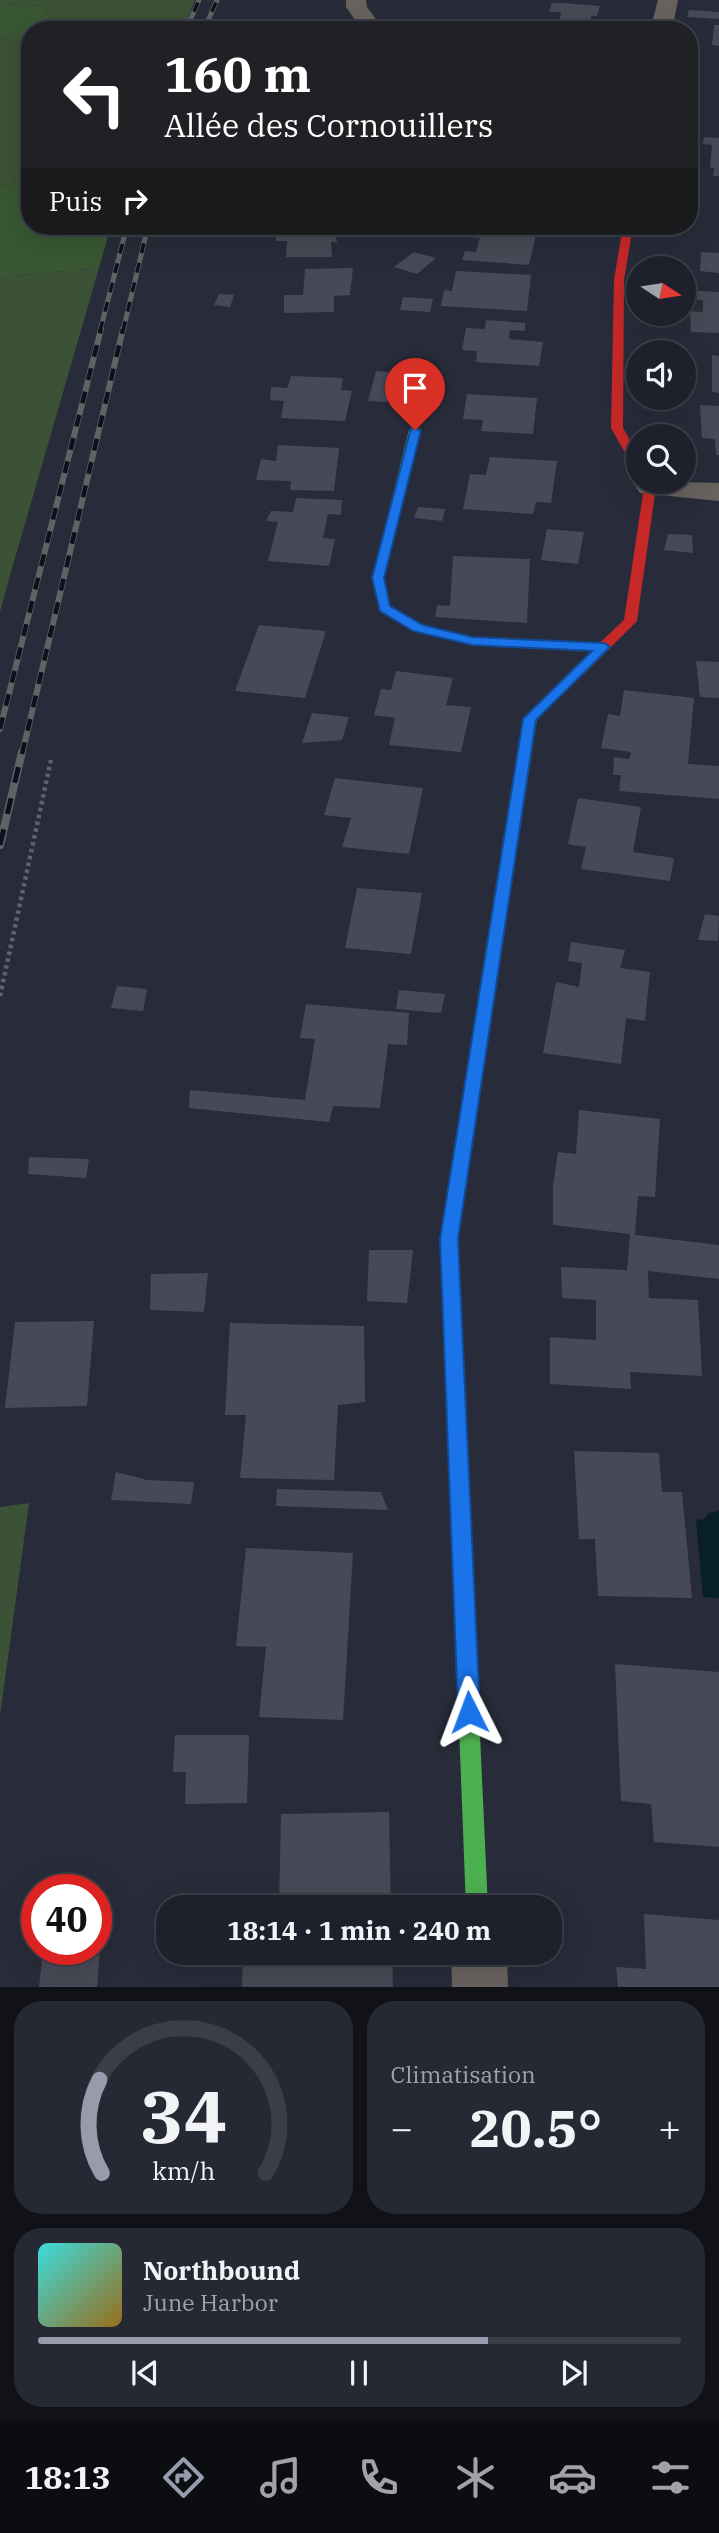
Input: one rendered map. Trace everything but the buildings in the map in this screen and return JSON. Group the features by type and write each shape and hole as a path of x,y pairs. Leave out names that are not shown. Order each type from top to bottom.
{"street":[{"path":"356,0 357,7 367,21"},
{"path":"663,21 668,0"},
{"path":"626,235 619,280 617,428 626,444"},
{"path":"415,430 378,578 384,608 418,628 472,641 604,647"},
{"path":"696,488 719,492"},
{"path":"476,1895 449,1239 530,719 630,621 643,494"},
{"path":"480,1965 481,1987"}],"path":[{"path":"0,996 51,760"}],"green space":[{"path":"0,0 195,0 187,21 44,21 49,18 45,6 0,4"},
{"path":"0,4 45,6 49,18 44,21 21,21 21,34 0,38"},
{"path":"21,32 21,183 0,187 0,38"},
{"path":"21,183 21,235 108,235 99,268 0,277 0,187"},
{"path":"99,268 11,572 0,612 0,277"},
{"path":"29,1503 0,1716 0,1507"}],"water":[{"path":"719,1511 719,1598 703,1597 696,1520"}],"railway":[{"path":"190,21 199,0"},
{"path":"208,21 217,0"},
{"path":"100,331 125,235"},
{"path":"123,331 146,235"},
{"path":"0,729 101,329"},
{"path":"22,754 123,329"},
{"path":"0,845 22,752"}],"traffic: fast":[{"path":"415,430 378,578 384,608 418,628 472,641 604,647"},
{"path":"471,1096 530,718 594,656"},
{"path":"455,1389 476,1895"}],"traffic: slow":[{"path":"455,1389 449,1239 471,1096"}],"traffic: jam":[{"path":"626,235 619,280 617,428 626,444"},
{"path":"594,656 630,621 649,494"}],"route":[{"path":"415,430 378,578 384,608 418,628 472,641 604,647 530,719 449,1239 469,1712"}]}
